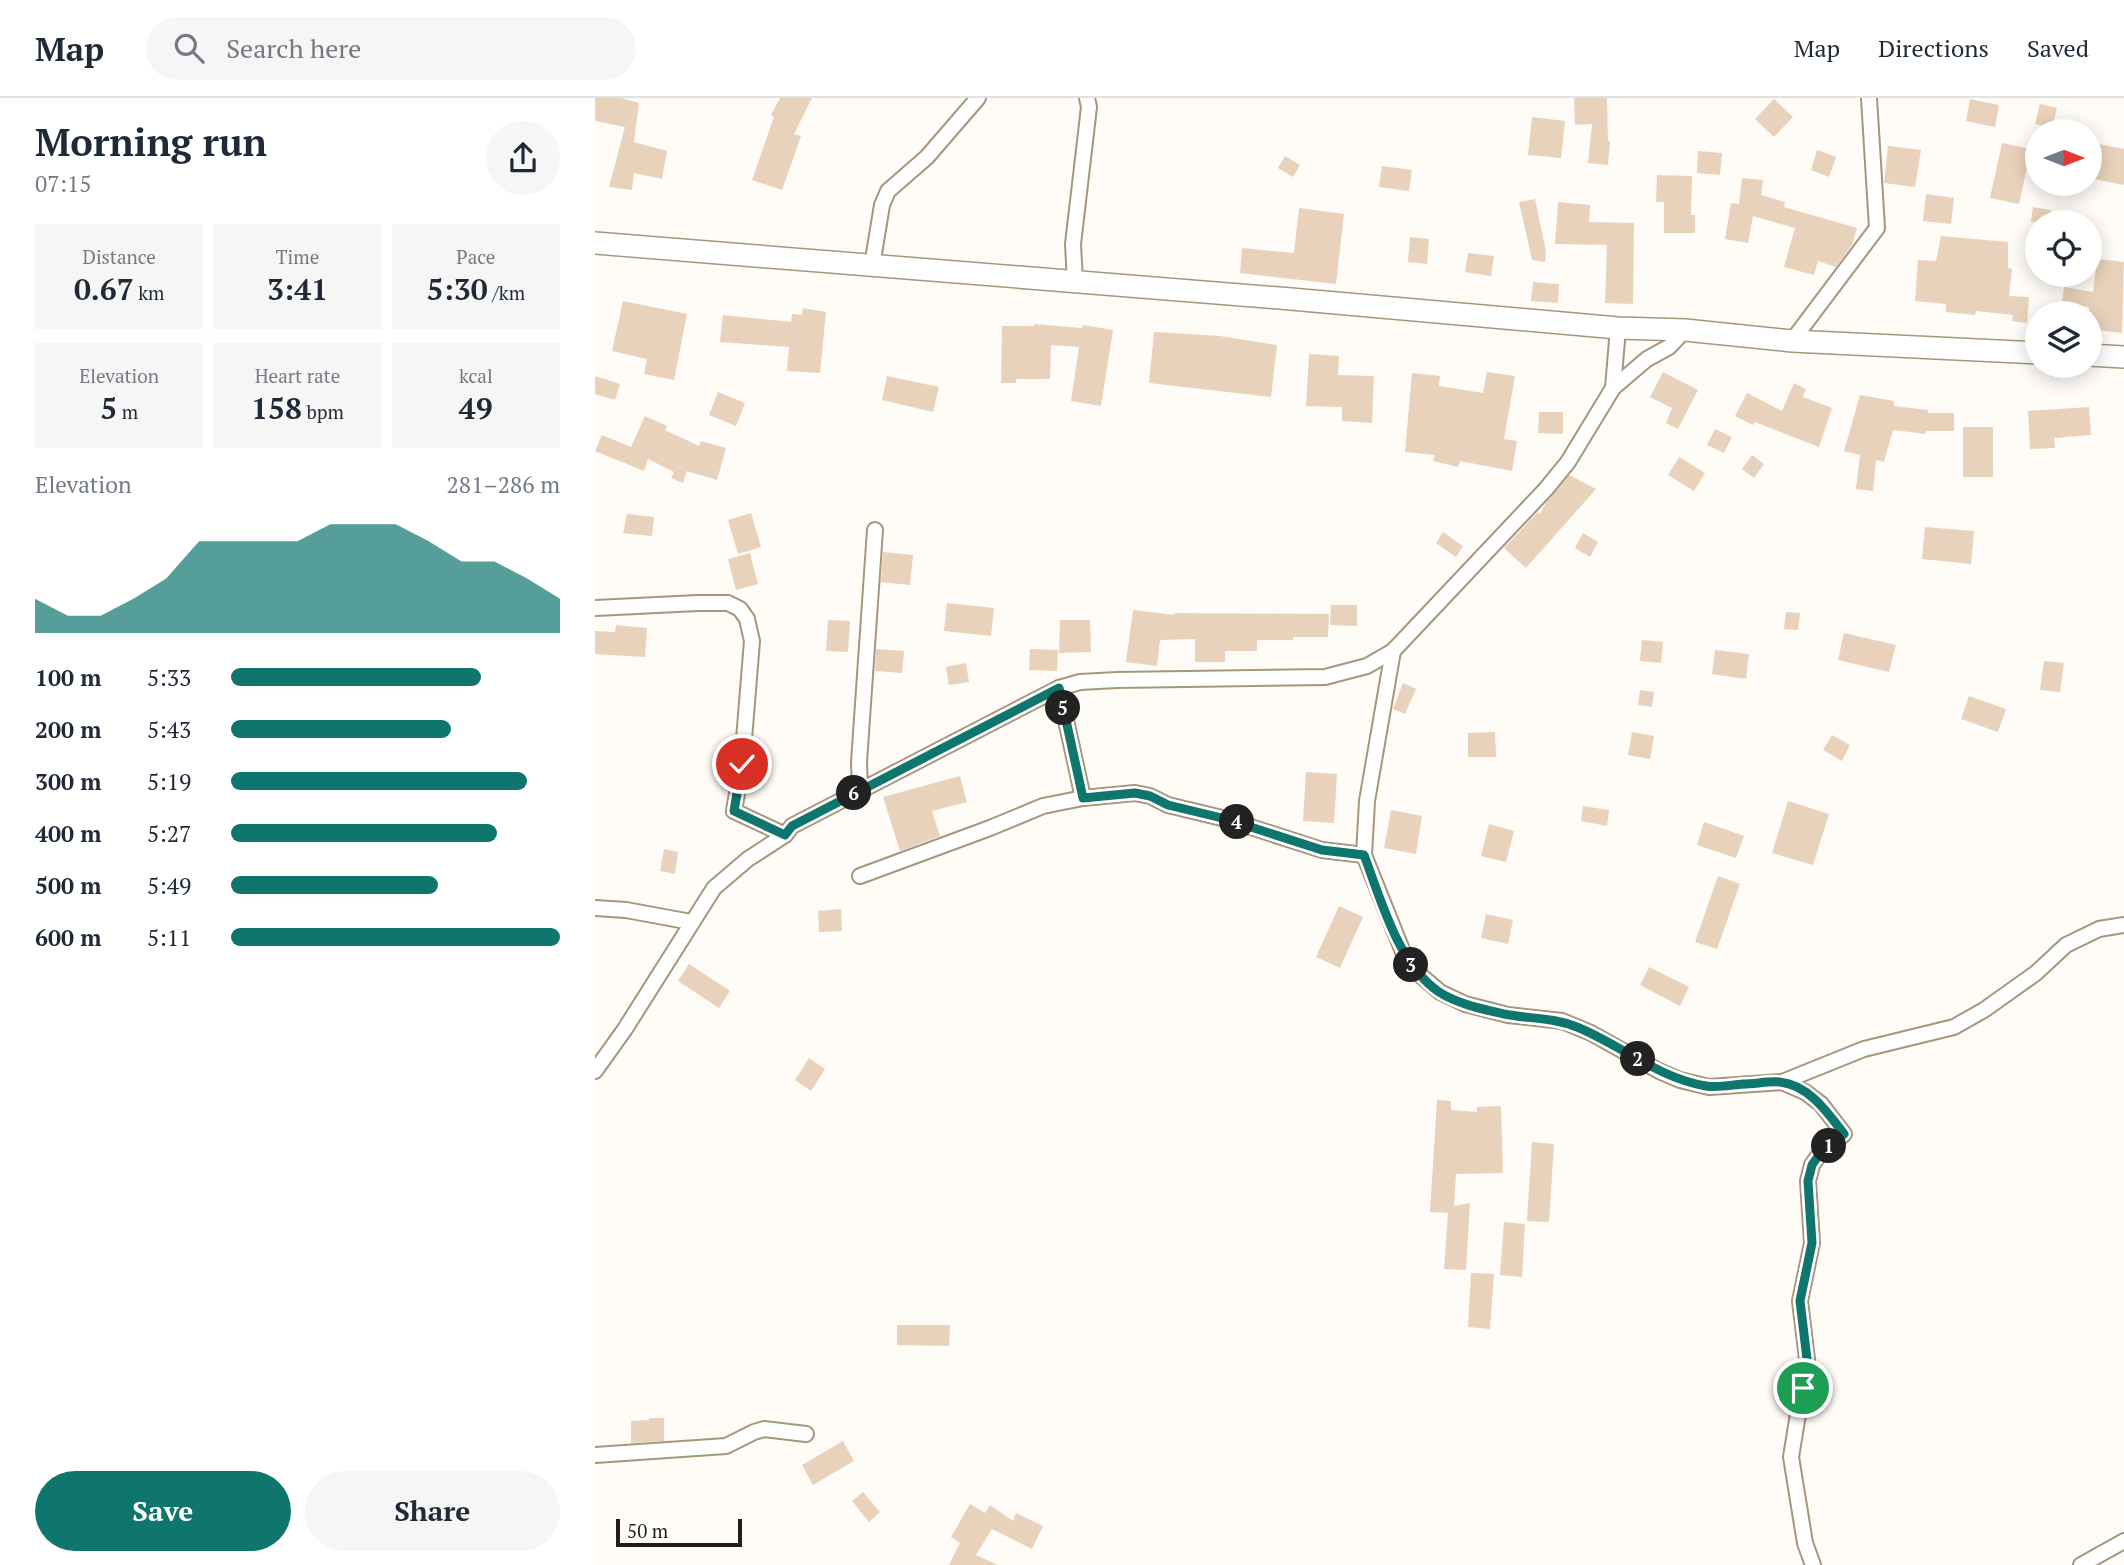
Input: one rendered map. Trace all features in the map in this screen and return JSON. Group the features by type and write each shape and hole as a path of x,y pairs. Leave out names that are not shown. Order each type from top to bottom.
{"street":[{"path":"871,266 882,205 888,191 927,157 978,98"},
{"path":"1075,281 1073,244 1089,107 1087,98"},
{"path":"1792,341 1877,228 1869,98"},
{"path":"595,243 1618,328 1685,330 1792,341 2025,351"},
{"path":"1613,388 1618,328"},
{"path":"595,1071 625,1029 714,888 748,859 785,835 792,826 860,790 1059,688 1080,682 1325,677 1367,666 1393,651 1546,489 1568,462 1613,388 1647,359 1669,347 1685,330"},
{"path":"2102,356 2124,357"},
{"path":"860,790 859,762 875,530"},
{"path":"595,608 727,603 740,609 747,619 752,641 744,738 734,811 785,835"},
{"path":"1393,651 1367,801 1364,855 1405,957 1419,974 1440,992 1465,1004 1508,1014 1562,1021 1591,1033 1680,1080 1709,1087 1782,1082 1864,1049 1954,1027 1984,1010 2036,973 2066,945 2099,929 2124,925"},
{"path":"1059,688 1083,798"},
{"path":"860,876 1043,806 1083,798 1135,793 1322,850 1364,855"},
{"path":"595,908 638,911 691,922"},
{"path":"1782,1082 1805,1092 1821,1104 1844,1134 1819,1155 1812,1165 1808,1181 1812,1243 1800,1301 1807,1359 1791,1457 1805,1543 1813,1565"},
{"path":"595,1455 726,1446 764,1429 806,1434"},
{"path":"2081,1565 2124,1541"}],"building":[{"path":"595,98 621,98 639,103 634,142 667,151 662,179 634,173 632,190 609,187 625,127 595,121"},
{"path":"780,98 812,98 794,134 801,136 782,190 752,180 774,117 771,115"},
{"path":"1574,98 1607,98 1610,141 1608,165 1588,163 1592,124 1575,125"},
{"path":"1774,99 1793,117 1774,137 1755,119"},
{"path":"1970,99 1999,105 1995,127 1966,121"},
{"path":"2040,104 2057,108 2054,119 2036,119"},
{"path":"1532,117 1565,121 1561,158 1528,155"},
{"path":"2002,143 2025,148 2025,176 2019,204 1990,198"},
{"path":"2102,145 2124,149 2124,185 2102,181"},
{"path":"1888,146 1921,150 1915,187 1884,183"},
{"path":"1817,150 1836,157 1829,177 1811,170"},
{"path":"1698,151 1722,153 1720,175 1697,173"},
{"path":"1285,156 1300,165 1293,177 1278,168"},
{"path":"1382,166 1412,170 1409,191 1379,187"},
{"path":"1657,175 1692,176 1691,215 1695,215 1695,233 1664,233 1664,202 1656,202"},
{"path":"1742,178 1763,180 1761,195 1785,202 1784,207 1857,228 1852,245 1836,267 1818,261 1814,275 1784,267 1795,228 1753,216 1748,243 1725,239 1731,203 1739,204"},
{"path":"1926,194 1954,198 1951,224 1923,221"},
{"path":"1535,199 1546,252 1545,262 1532,260 1519,202"},
{"path":"1558,202 1590,205 1589,222 1634,223 1633,304 1605,303 1607,245 1555,244"},
{"path":"1299,208 1344,214 1336,284 1240,273 1242,248 1294,253"},
{"path":"1941,236 2008,242 2008,268 2012,269 2009,296 2029,297 2029,301 2025,301 2025,323 2012,321 2013,315 1976,311 1975,315 1946,312 1946,304 1915,301 1918,260 1936,261"},
{"path":"1410,237 1429,239 1427,264 1408,262"},
{"path":"1468,253 1494,256 1491,276 1465,272"},
{"path":"2102,260 2124,262 2122,333 2102,331 2102,301 2062,301 2064,287 2093,292 2094,287 2102,287"},
{"path":"1533,282 1559,284 1558,303 1531,301"},
{"path":"623,301 687,314 674,380 644,374 647,359 612,351"},
{"path":"803,308 826,312 820,373 787,371 789,347 720,342 723,315 791,322 792,314 802,315"},
{"path":"1034,324 1082,328 1083,325 1113,330 1101,406 1071,401 1079,347 1051,345 1050,379 1016,379 1016,383 1001,383 1002,326"},
{"path":"1154,332 1220,336 1277,345 1271,397 1149,383"},
{"path":"1309,354 1339,356 1338,375 1374,376 1372,423 1342,421 1342,407 1306,406"},
{"path":"1487,372 1515,376 1504,439 1517,441 1512,471 1460,461 1458,467 1433,461 1435,455 1405,452 1412,373 1440,376 1439,386 1483,393"},
{"path":"1663,372 1698,390 1678,429 1666,423 1672,408 1650,397"},
{"path":"595,376 620,384 615,400 595,394"},
{"path":"887,376 939,387 933,412 882,400"},
{"path":"1794,383 1806,389 1803,397 1832,408 1819,447 1755,422 1753,425 1735,416 1747,393 1782,411"},
{"path":"718,392 745,403 736,426 709,415"},
{"path":"1860,395 1894,401 1894,406 1928,410 1928,413 1954,413 1954,431 1926,431 1925,434 1893,430 1884,462 1876,460 1873,491 1856,489 1860,455 1844,451"},
{"path":"2089,407 2091,435 2054,438 2055,448 2030,449 2028,411"},
{"path":"1539,412 1563,412 1563,434 1538,433"},
{"path":"645,416 667,426 665,430 699,446 701,441 726,448 717,480 687,471 683,483 671,478 674,472 648,459 644,471 595,451 602,435 631,447"},
{"path":"1963,427 1993,427 1993,477 1963,477"},
{"path":"1715,429 1732,437 1724,453 1707,445"},
{"path":"1752,455 1764,464 1754,478 1742,469"},
{"path":"1679,457 1705,473 1694,491 1668,475"},
{"path":"1569,475 1596,489 1526,568 1504,548 1538,512 1540,514"},
{"path":"751,513 761,547 738,554 728,520"},
{"path":"627,514 654,517 652,536 623,533"},
{"path":"1925,527 1974,531 1971,564 1922,559"},
{"path":"1443,532 1463,546 1456,557 1436,543"},
{"path":"1583,533 1598,542 1590,557 1575,548"},
{"path":"883,552 913,555 910,585 881,582"},
{"path":"750,553 758,584 736,590 728,559"},
{"path":"947,603 994,608 991,636 944,631"},
{"path":"1331,605 1357,605 1357,626 1330,625"},
{"path":"1133,610 1175,615 1174,613 1329,614 1328,637 1257,640 1257,651 1225,651 1225,662 1195,662 1195,639 1160,640 1157,666 1126,662"},
{"path":"1786,612 1800,613 1798,630 1784,629"},
{"path":"828,620 850,621 848,652 826,651"},
{"path":"1060,620 1090,620 1091,652 1059,653"},
{"path":"616,625 647,628 645,657 595,654 595,631 615,632"},
{"path":"1844,633 1896,645 1889,672 1838,660"},
{"path":"1642,640 1663,642 1661,663 1640,661"},
{"path":"876,649 904,651 902,673 875,671"},
{"path":"1030,649 1058,650 1057,671 1029,670"},
{"path":"1715,650 1749,654 1746,679 1712,674"},
{"path":"2044,661 2064,663 2060,692 2040,690"},
{"path":"966,663 969,682 949,685 946,667"},
{"path":"1403,683 1416,689 1405,714 1393,709"},
{"path":"1640,690 1654,692 1652,707 1638,705"},
{"path":"1969,696 2006,709 1998,732 1961,719"},
{"path":"1495,732 1496,757 1468,757 1468,733"},
{"path":"1632,732 1654,736 1650,759 1628,755"},
{"path":"1832,735 1850,745 1842,761 1823,750"},
{"path":"1306,772 1337,774 1334,823 1303,821"},
{"path":"960,776 967,802 932,811 940,836 900,851 883,797"},
{"path":"1788,801 1829,814 1813,865 1772,853"},
{"path":"1583,806 1609,810 1607,826 1581,821"},
{"path":"1391,810 1422,816 1416,854 1384,848"},
{"path":"1704,822 1744,836 1736,858 1697,845"},
{"path":"1489,824 1514,831 1506,862 1481,856"},
{"path":"664,849 678,852 675,874 660,871"},
{"path":"1718,876 1740,884 1717,949 1695,942"},
{"path":"1339,906 1363,917 1340,968 1316,957"},
{"path":"841,909 842,931 819,932 818,911"},
{"path":"1486,914 1513,920 1508,944 1481,938"},
{"path":"689,964 730,991 719,1008 678,981"},
{"path":"1649,967 1689,987 1680,1006 1640,985"},
{"path":"809,1058 825,1069 811,1091 795,1080"},
{"path":"1437,1100 1451,1101 1451,1110 1477,1112 1477,1107 1501,1106 1503,1173 1456,1174 1454,1206 1470,1203 1466,1270 1444,1269 1448,1213 1430,1212"},
{"path":"1532,1142 1554,1144 1549,1222 1527,1221"},
{"path":"1504,1222 1525,1224 1522,1277 1500,1275"},
{"path":"1471,1273 1494,1274 1490,1329 1468,1327"},
{"path":"897,1325 950,1325 949,1346 897,1345"},
{"path":"664,1418 664,1441 631,1443 631,1421"},
{"path":"843,1441 854,1461 813,1485 802,1465"},
{"path":"863,1492 880,1512 869,1522 852,1501"},
{"path":"970,1504 985,1513 990,1505 1013,1521 1016,1513 1043,1526 1032,1549 992,1529 976,1555 998,1565 949,1565 960,1543 951,1537"}],"route":[{"path":"742,764 734,811 785,835 792,826 1059,688 1083,798 1135,793 1150,796 1168,805 1226,819 1322,850 1364,855 1405,957 1419,974 1440,992 1465,1004 1508,1014 1562,1021 1591,1033 1680,1080 1709,1087 1782,1082 1805,1092 1821,1104 1844,1134 1819,1155 1812,1165 1808,1181 1812,1243 1800,1301 1807,1359 1803,1388"}]}
